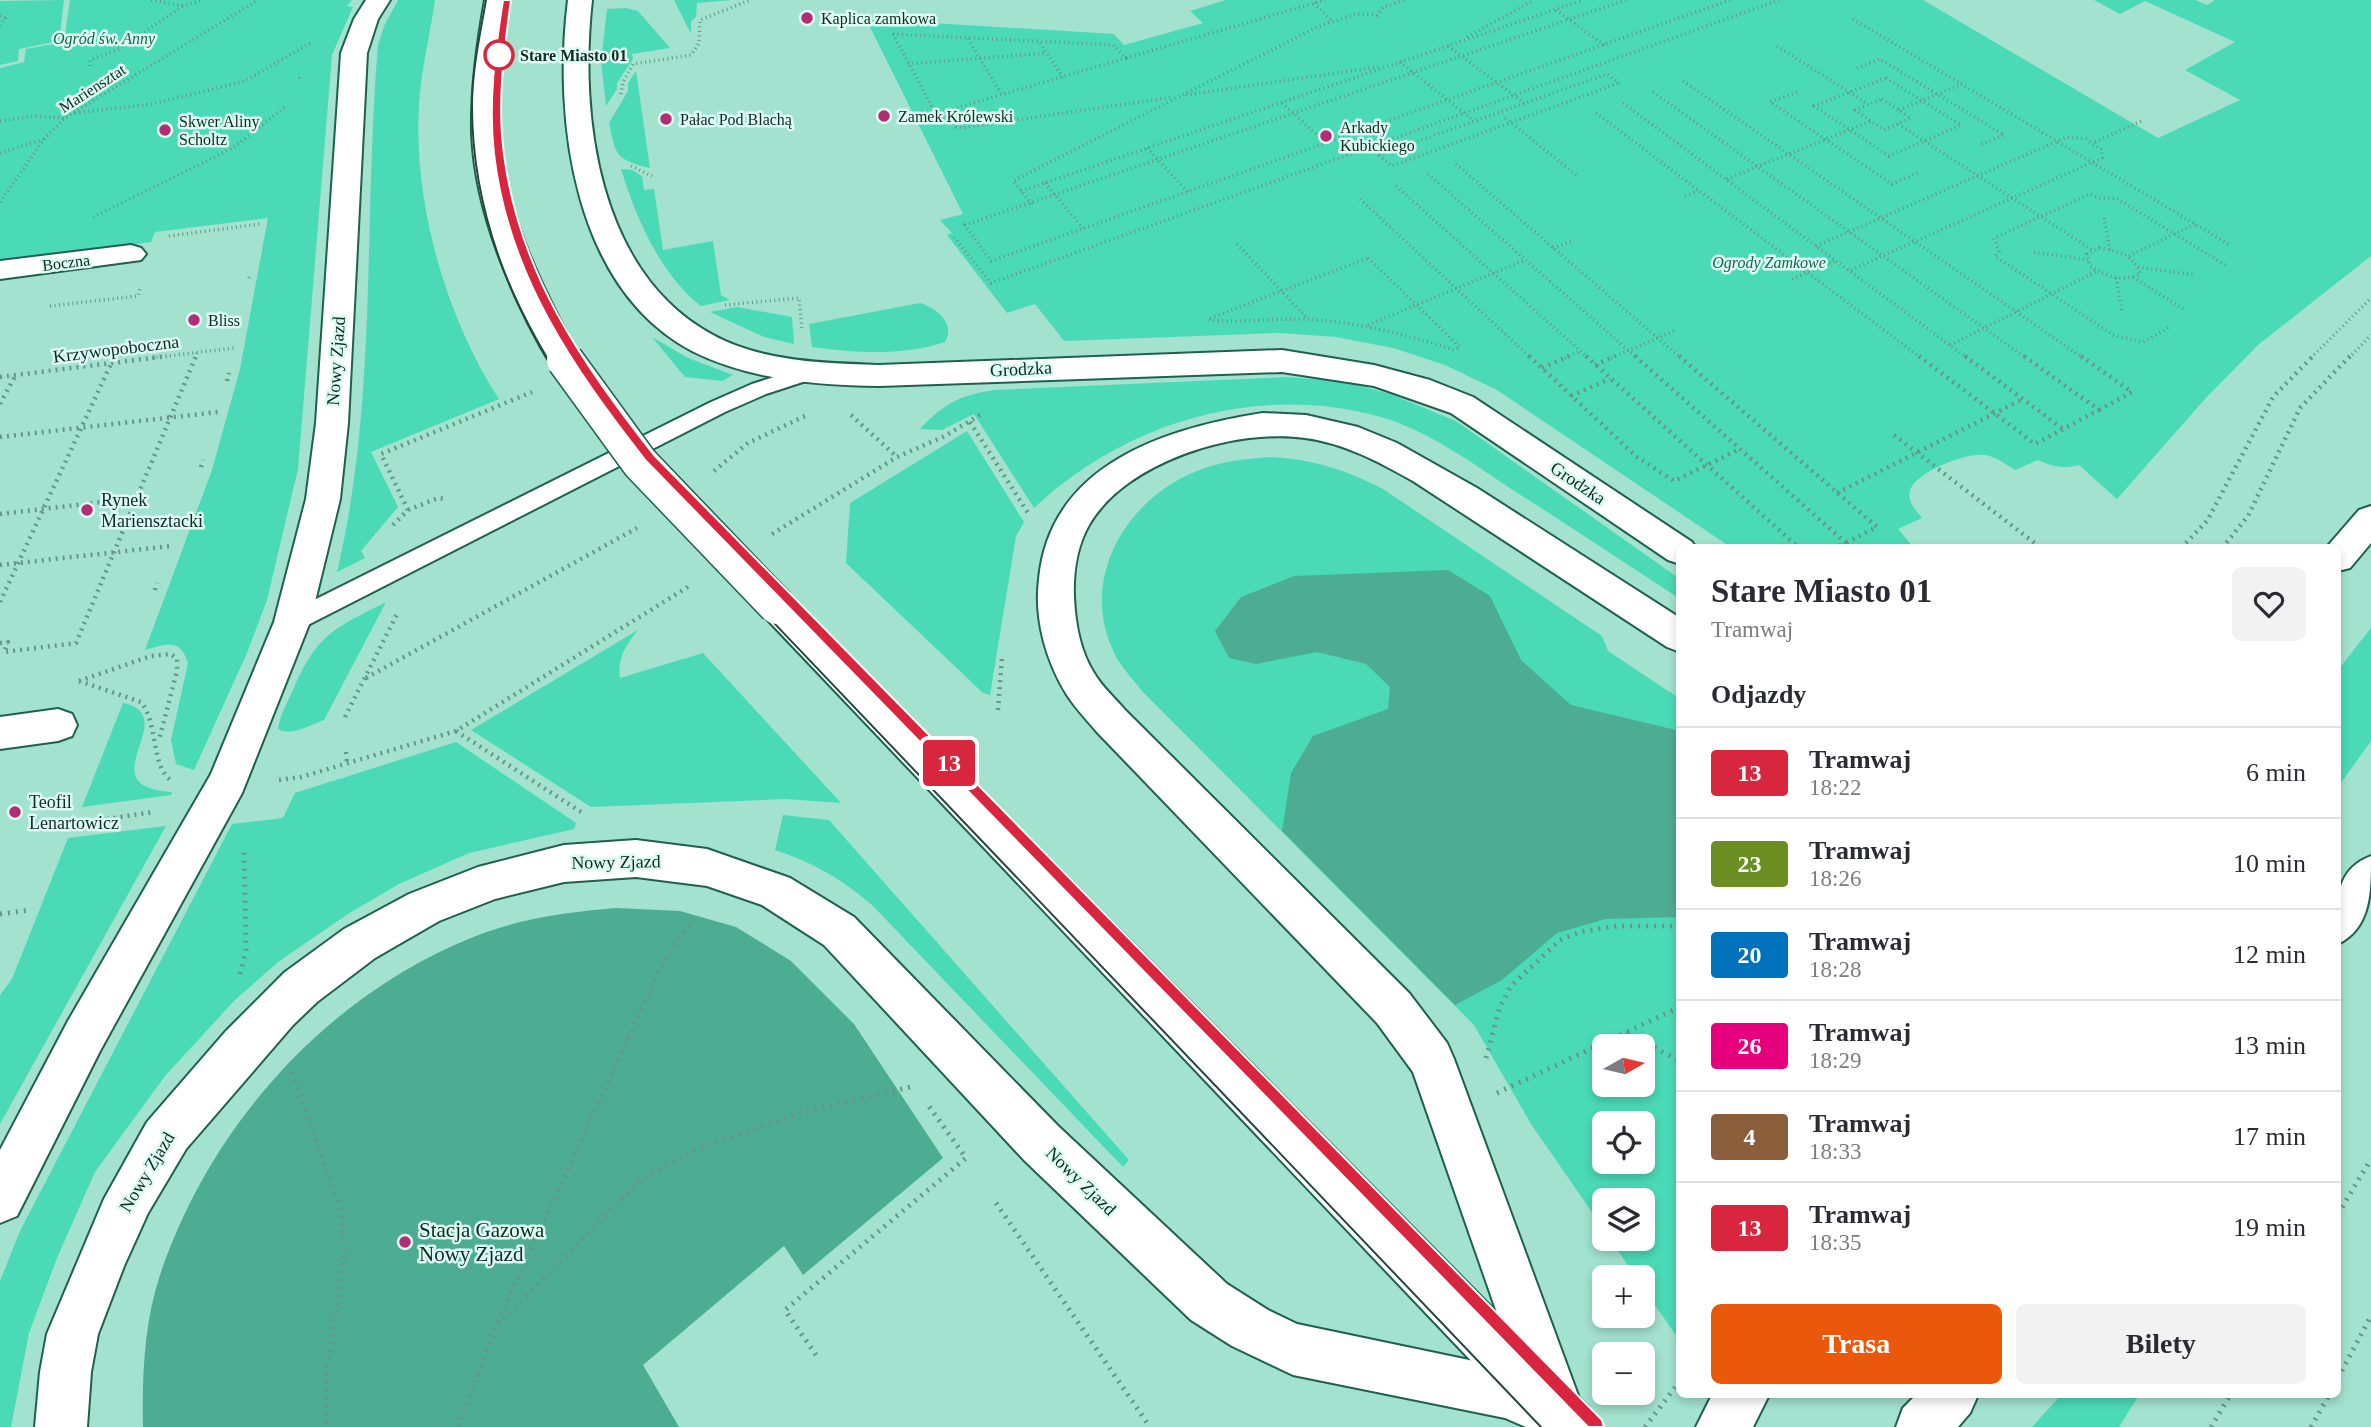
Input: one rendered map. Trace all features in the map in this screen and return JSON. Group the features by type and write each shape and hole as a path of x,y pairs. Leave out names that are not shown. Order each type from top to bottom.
{"main road":[{"name":"Nowy Zjazd","path":"0,1199 84,1036 228,782 292,622 323,499 332,423 354,53 366,19 378,0"},
{"path":"496,0 485,104 495,190 520,269 565,360 640,463 1565,1421"},
{"name":"Grodzka","path":"580,0 573,48 574,102 579,142 589,183 625,270 666,319 698,340 738,356 811,372 871,376 1282,361 1336,366 1408,384 1462,405 1676,548"},
{"name":"Boczna","path":"0,270 131,254"},
{"path":"1565,1421 1431,1059 1393,1008 1111,721 1078,681 1060,633 1055,606 1055,585 1063,547 1076,514 1084,503 1118,473 1205,434 1269,425 1313,427 1366,442 1416,465 1676,634"},
{"path":"2341,554 2371,519"},
{"path":"0,733 58,725"},
{"name":"Nowy Zjazd","path":"61,1427 71,1339 109,1238 165,1138 235,1054 300,988 350,951 393,924 465,889 510,874 551,865 633,859 714,867 775,889 839,930 1041,1143 1209,1302 1250,1328 1293,1349 1507,1392 1565,1421"},
{"path":"2341,917 2357,885"},
{"path":"1722,1427 1741,1398"},
{"path":"1922,1427 1949,1398"}],"lane":[{"path":"292,622 718,407 759,388 811,372"}],"path":[{"path":"151,0 183,6"},
{"path":"90,66 90,60 118,49 183,6 203,0"},
{"name":"Mariensztat","path":"0,202 45,138 65,118 258,0"},
{"path":"619,97 624,89 623,82 633,64 691,55 699,43 700,20 750,0"},
{"path":"1126,59 1113,45 893,34 936,114 1126,59 1325,0"},
{"path":"1032,204 1013,181 1317,27 1357,14 1377,15 1383,7 1405,0"},
{"path":"1457,43 1534,0"},
{"path":"1021,191 1583,0"},
{"path":"1626,0 965,225 991,261 1730,0"},
{"path":"1707,0 1715,5"},
{"path":"954,237 991,283 1779,0"},
{"path":"1314,3 1333,22"},
{"path":"1555,9 1604,45"},
{"path":"0,16 5,18 0,26"},
{"path":"1853,19 2230,245"},
{"path":"72,114 152,104 246,81 318,38"},
{"path":"968,38 1002,95"},
{"path":"1039,42 1063,77"},
{"path":"1448,46 1525,104"},
{"path":"1777,46 1869,105"},
{"path":"908,64 1046,53"},
{"path":"1857,68 1880,59 2004,135 1980,145"},
{"path":"1400,62 1475,122"},
{"path":"945,112 956,127 961,128 1390,65"},
{"path":"1607,75 1619,83 1392,166 1379,155 1475,122 1607,75"},
{"path":"1886,78 1922,100 1961,125 1889,156 1815,106 1886,78"},
{"path":"1596,113 2035,444 2132,392 1683,81"},
{"path":"1898,110 1962,84"},
{"path":"1653,92 2099,410"},
{"path":"1797,92 1770,102 1892,184 1920,172"},
{"path":"1882,99 1898,110 1911,118 1884,130 1854,110 1882,99"},
{"path":"1282,102 1326,143"},
{"path":"1623,103 2063,429"},
{"path":"83,222 205,164 233,148 285,107"},
{"path":"0,121 34,116 65,118"},
{"path":"1505,118 1579,177"},
{"path":"2094,142 2144,120"},
{"path":"1726,179 1871,121"},
{"path":"1898,124 2094,251"},
{"path":"1816,246 2058,142 2075,137 2094,142 2103,154 2102,158 1849,271"},
{"path":"0,153 45,138"},
{"path":"1147,148 1188,192"},
{"path":"1428,174 1846,543 1877,527 1456,164"},
{"path":"1045,183 1083,228"},
{"path":"1396,186 1795,544"},
{"path":"1685,196 1699,190"},
{"path":"2168,328 2143,342 2113,335 1995,256 1999,251 1994,238 2090,194 2099,198 2116,198 2227,266"},
{"path":"1360,199 1637,457 1674,481 1740,449"},
{"path":"2104,218 2110,250"},
{"path":"159,237 260,224"},
{"path":"2128,256 2195,224"},
{"path":"1553,248 1572,241"},
{"path":"1237,244 1307,318"},
{"path":"2099,248 2120,251 2136,262 2140,274 2127,280 2097,271 2090,266 2087,254 2094,251 2099,248"},
{"path":"2034,252 2088,260"},
{"path":"1368,258 1416,305 1460,347 1454,349 1367,325 1307,318 1211,321 1208,318 1368,258"},
{"path":"1367,325 1525,260"},
{"path":"1792,279 1836,261"},
{"path":"2138,267 2194,275"},
{"path":"1950,345 2097,271"},
{"path":"2133,277 2183,309"},
{"path":"2116,278 2122,311"},
{"path":"92,301 138,296 141,287"},
{"path":"735,304 799,298 801,325"},
{"path":"2185,544 2207,521 2273,397 2371,298"},
{"path":"1595,365 1676,330"},
{"path":"2225,544 2248,516 2300,408 2371,335"},
{"name":"Krzywopoboczna","path":"0,377 234,348"},
{"path":"1541,368 1580,352"},
{"path":"0,643 8,642 4,652 76,643 197,354"},
{"path":"0,602 111,364"},
{"path":"227,381 229,373"},
{"path":"0,404 15,376"},
{"path":"1571,396 1610,379"},
{"path":"408,510 381,454 534,391"},
{"path":"1837,493 2023,399"},
{"path":"709,475 748,443 817,410"},
{"path":"0,436 218,412"},
{"path":"853,417 897,457"},
{"path":"769,536 897,457 970,422 1032,520"},
{"path":"1894,435 2036,544"},
{"path":"201,467 204,460"},
{"path":"0,514 137,498"},
{"path":"388,531 408,510 438,498 458,501"},
{"path":"364,679 647,522"},
{"path":"0,565 171,546"},
{"path":"270,781 301,777 456,731 700,579"},
{"path":"155,590 158,583"},
{"path":"345,717 398,612"},
{"path":"158,744 177,671 177,659 171,654 151,656 79,681 141,702 154,717 162,774 170,781 179,782"},
{"path":"998,710 1002,658"},
{"path":"456,731 581,812"},
{"path":"346,752 347,764"},
{"path":"65,825 156,812"},
{"path":"240,975 246,950 247,886 244,847"},
{"path":"458,1427 495,1328 660,969 703,904"},
{"path":"0,914 30,910"},
{"path":"1482,1072 1500,1007 1510,987 1560,940 1580,932 1618,926 1676,926"},
{"path":"1506,1089 1676,1009"},
{"path":"1626,1033 1676,1059"},
{"path":"289,1066 341,1210 345,1252 326,1378 327,1427"},
{"path":"495,1328 640,1180 698,1148 807,1111 916,1086"},
{"path":"816,1355 785,1310 966,1158 938,1121"},
{"path":"2341,1209 2371,1159"},
{"path":"996,1203 1150,1427"},
{"path":"2341,1372 2371,1316"},
{"path":"1645,1427 1676,1386"},
{"path":"2211,1427 2228,1398"},
{"path":"2311,1427 2327,1398"}],"green space":[{"path":"64,0 59,41 19,49 18,61 0,65 0,1"},
{"name":"Ogród św. Anny","path":"70,0 352,0 347,6 353,7 332,55 298,469 267,600 247,653 194,770 176,764 171,740 188,663 185,655 181,649 171,645 145,650 212,470 240,369 268,218 155,232 151,242 0,261 0,68 24,62 26,49 64,42"},
{"path":"398,0 435,0 419,105 422,180 428,219 437,258 463,333 499,399 371,452 398,507 361,551 365,558 337,572 359,441 378,45 384,26"},
{"path":"674,0 732,0 697,3 696,17 691,21 691,34"},
{"name":"Ogrody Zamkowe","path":"1226,0 1923,0 2158,138 2240,100 2185,70 2235,42 2145,1 2120,14 2094,0 2195,0 2207,5 2215,0 2371,0 2371,256 2258,345 2204,400 2117,499 2079,465 2058,467 2038,460 2015,470 1993,457 1967,456 1933,469 1911,488 1910,500 1922,518 1898,529 1911,544 1726,544 1497,390 1445,365 1393,348 1336,337 1280,333 1064,341 1035,304 1007,313 947,235 952,233 940,220 963,214 866,19 1114,34 1124,45 1203,23 1190,11"},
{"path":"626,8 638,11 670,48 632,54 633,59 606,106 601,61 607,9"},
{"path":"636,71 650,168 630,162 619,155 609,123 628,91 628,83"},
{"path":"621,169 632,170 642,176 644,190 654,189 663,250 713,241 721,295 730,300 701,306 673,278 651,244"},
{"path":"920,303 943,317 948,329 945,342 913,350 879,352 812,347 809,324"},
{"path":"737,307 792,317 794,344 764,337 710,312"},
{"path":"652,337 688,358 733,375 722,381 685,377"},
{"path":"1288,377 1347,382 1390,394 1456,421 1676,576 1676,596 1432,438 1377,416 1331,407 1285,405 1239,408 1194,418 1150,433 1108,453 1070,478 1034,508 974,414 942,430 920,429 953,402 994,390"},
{"path":"967,431 1024,522 1016,536 990,695 983,693 846,563 850,503"},
{"path":"1270,457 1286,458 1342,471 1383,489 1602,636 1608,651 1676,696 1676,1335 1655,1305 1655,1265 1628,1265 1618,1251 1655,1251 1655,1188 1592,1188 1592,1212 1531,1124 1474,1025 1143,692 1115,654 1104,621 1102,594 1107,567 1117,543 1131,520 1150,500 1172,483 1197,471 1224,463"},
{"path":"1448,570 1490,596 1521,660 1571,705 1676,730 1676,917 1606,919 1557,933 1502,980 1455,1005 1282,831 1291,773 1313,736 1388,709 1390,687 1366,664 1317,652 1256,664 1229,658 1215,631 1241,597 1294,576"},
{"path":"386,602 324,720 294,731 278,729 284,708 302,670 320,644 341,626"},
{"path":"2371,628 2371,741 2341,783 2341,666"},
{"path":"638,630 623,652 620,678 703,653 841,803 786,799 591,807 471,730"},
{"path":"123,703 139,710 145,722 135,765 136,778 147,787 172,792 171,795 82,807"},
{"path":"456,742 576,823 574,829 469,853 399,884 348,914 278,962 234,1001 165,1076 95,1172 57,1258 29,1333 11,1427 0,1427 0,1281 20,1231 232,824 283,818 295,793"},
{"path":"783,815 829,820 1129,1160 1123,1167 872,905 826,872 775,850"},
{"path":"166,826 0,1124 0,995 12,979 68,838"},
{"path":"616,908 680,911 736,927 791,961 854,1024 943,1158 803,1275 784,1246 643,1365 679,1427 143,1427 145,1350 150,1312 160,1275 182,1219 210,1166 243,1117 282,1071 324,1029 371,992 422,961 476,936 528,920"},
{"path":"2058,1398 2137,1398 2119,1427 2032,1427"}],"tram line":[{"path":"486,0 472,93 475,157 484,207 498,255 540,348 597,432 629,471 1541,1427"},
{"path":"507,0 499,66 497,132 513,223 548,306 571,346 622,422 650,458 1595,1427"},
{"name":"13","path":"507,0 496,104 498,152 504,187 528,267 546,309 612,410 650,458 1595,1427"}],"place":[{"name":"Kaplica zamkowa","path":"807,18"},
{"name":"Stare Miasto 01","path":"499,55"},
{"name":"Zamek Królewski","path":"884,116"},
{"name":"Pałac Pod Blachą","path":"666,119"},
{"name":"Skwer Aliny Scholtz","path":"165,130"},
{"name":"Arkady Kubickiego","path":"1326,136"},
{"name":"Bliss","path":"194,320"},
{"name":"Rynek Mariensztacki","path":"87,510"},
{"name":"Teofil Lenartowicz","path":"15,812"},
{"name":"Stacja Gazowa Nowy Zjazd","path":"405,1242"}]}
